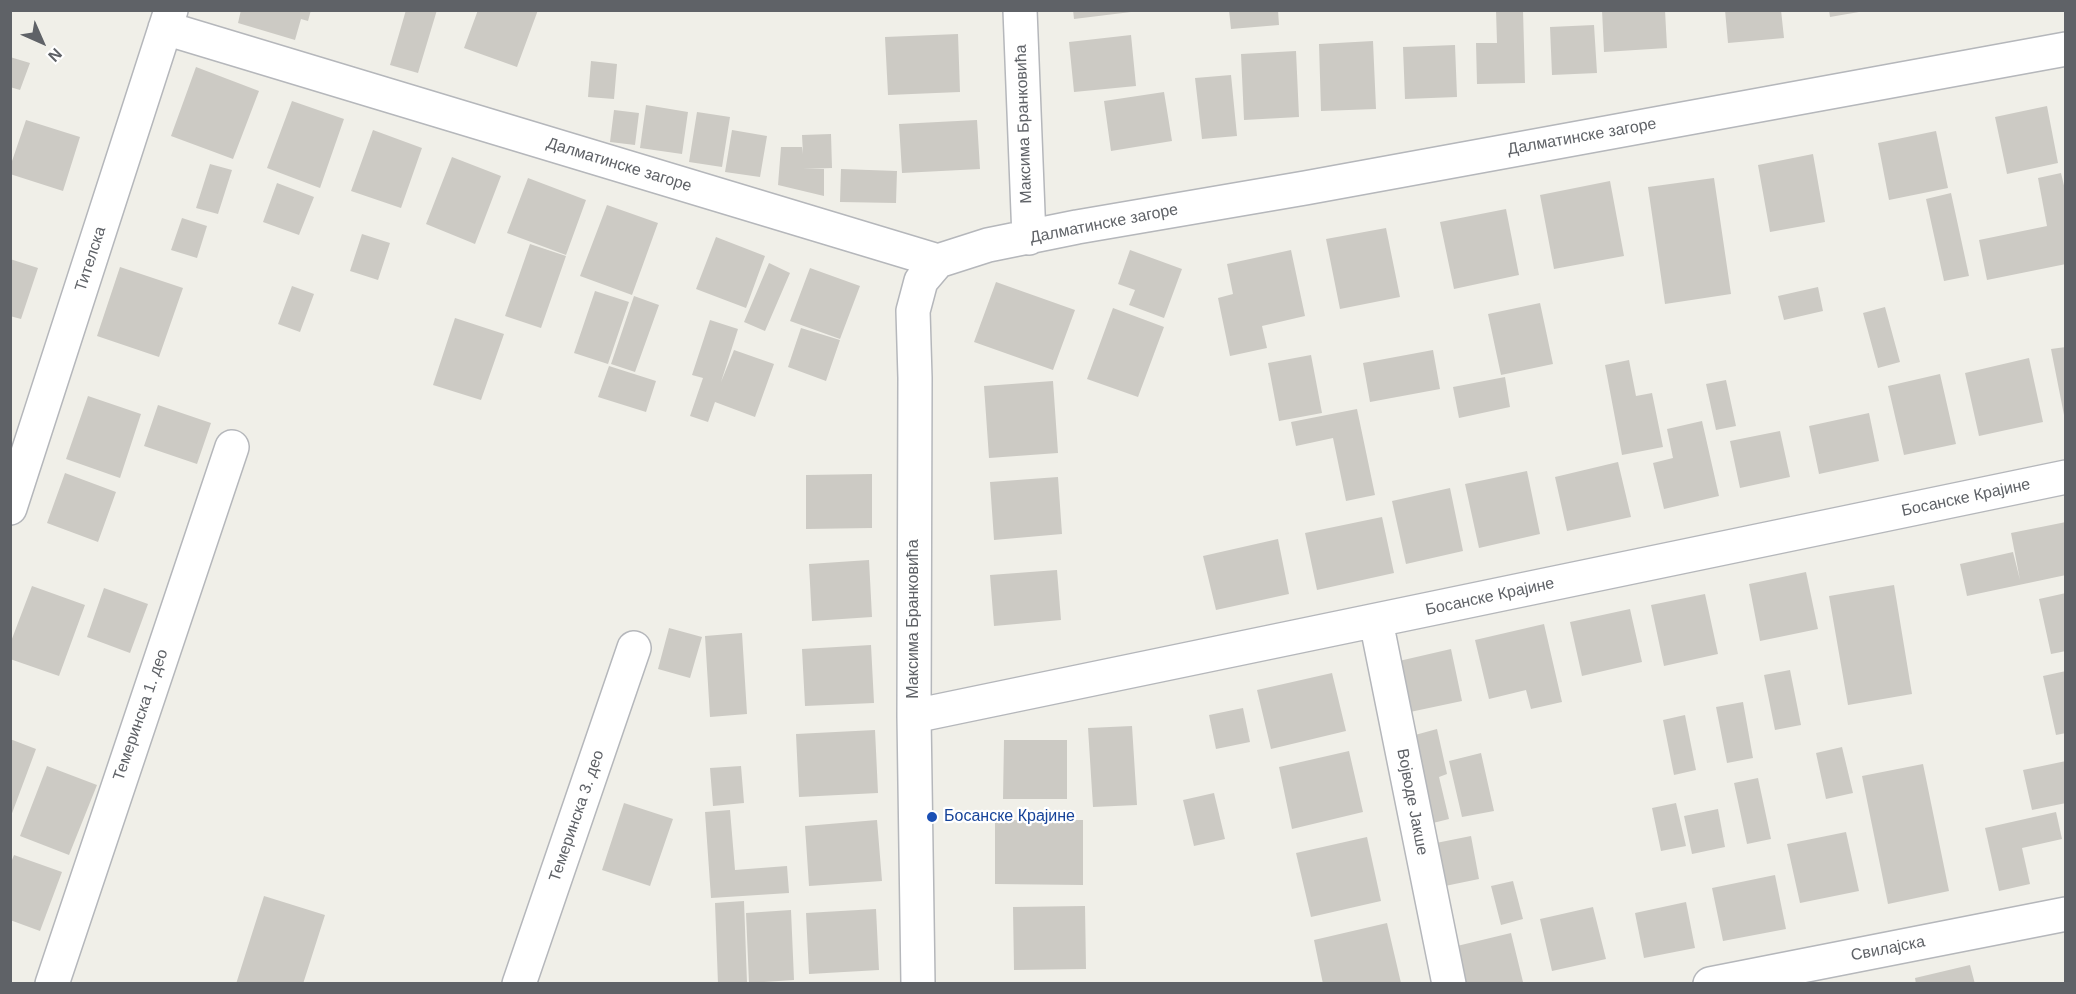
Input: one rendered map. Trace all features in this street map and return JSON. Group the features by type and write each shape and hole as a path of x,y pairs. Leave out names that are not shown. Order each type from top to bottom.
{"street":[{"name":"Максима Бранковића","path":"1020,10 1029,238"},
{"name":"Далматинске загоре","path":"168,19 938,261 988,245 1077,227 1317,186 2066,49"},
{"name":"Тителска","path":"10,508 168,19"},
{"name":"Максима Бранковића","path":"918,984 914,716 915,378 913,311 921,281 938,261"},
{"name":"Темеринска 1. део","path":"52,984 232,447"},
{"name":"Босанске Крајине","path":"914,716 2066,477"},
{"name":"Војводе Јакше","path":"1376,621 1449,984"},
{"name":"Темеринска 3. део","path":"519,984 634,648"},
{"name":"Свилајска","path":"1710,984 2066,914"}],"building":[{"path":"241,10 311,10 308,21 301,19 295,40 238,23"},
{"path":"406,10 437,10 418,73 390,65"},
{"path":"478,10 538,10 517,67 464,48"},
{"path":"1073,10 1131,10 1131,12 1074,19"},
{"path":"1229,10 1278,10 1279,25 1231,29"},
{"path":"1496,10 1523,10 1525,83 1477,84 1476,43 1497,43"},
{"path":"1602,10 1665,10 1667,48 1604,52"},
{"path":"1725,10 1781,10 1784,38 1728,43"},
{"path":"1829,10 1859,10 1859,12 1830,17"},
{"path":"1594,25 1597,73 1552,75 1550,27"},
{"path":"958,34 960,92 888,95 885,37"},
{"path":"1131,35 1136,86 1074,92 1069,42"},
{"path":"1373,41 1376,109 1321,111 1319,44"},
{"path":"1455,45 1457,97 1405,99 1403,47"},
{"path":"1296,51 1299,117 1244,120 1241,54"},
{"path":"10,57 30,63 20,90 10,87"},
{"path":"591,61 617,64 614,99 588,97"},
{"path":"196,67 259,91 233,159 171,136"},
{"path":"1231,75 1237,136 1202,139 1195,78"},
{"path":"1164,92 1172,141 1111,151 1104,101"},
{"path":"292,101 344,119 320,188 267,168"},
{"path":"646,105 688,112 682,154 640,148"},
{"path":"2047,106 2058,163 2007,174 1995,117"},
{"path":"614,110 639,113 635,145 610,142"},
{"path":"697,112 730,117 722,167 689,162"},
{"path":"26,120 80,137 63,191 10,174 10,167"},
{"path":"977,120 980,169 902,173 899,124"},
{"path":"373,130 422,148 401,208 351,191"},
{"path":"732,130 767,136 760,177 725,172"},
{"path":"1936,131 1948,188 1889,200 1878,143"},
{"path":"831,134 832,168 803,169 824,169 824,196 778,185 781,147 802,147 803,154 802,135"},
{"path":"1813,154 1825,222 1770,232 1758,165"},
{"path":"452,157 501,176 475,244 426,224"},
{"path":"210,164 232,170 218,214 196,208"},
{"path":"841,169 897,171 896,203 840,202"},
{"path":"2061,173 2066,194 2066,264 1987,280 1979,240 2047,226 2038,178"},
{"path":"528,178 586,200 566,255 507,233"},
{"path":"1714,178 1731,294 1665,304 1648,187"},
{"path":"1610,181 1624,256 1554,269 1540,195"},
{"path":"277,183 314,197 299,235 263,222"},
{"path":"1951,193 1969,276 1944,281 1926,199"},
{"path":"607,205 658,223 632,295 580,276"},
{"path":"1506,209 1519,275 1454,289 1440,222"},
{"path":"182,218 207,226 197,258 171,250"},
{"path":"1386,228 1400,297 1340,309 1326,239"},
{"path":"362,234 390,243 378,280 350,271"},
{"path":"716,237 765,256 746,308 696,289"},
{"path":"530,244 566,256 541,328 505,316"},
{"path":"1130,250 1182,269 1164,318 1129,305 1135,290 1118,284"},
{"path":"1291,250 1305,316 1262,326 1267,348 1230,356 1218,298 1233,294 1227,264"},
{"path":"10,259 38,268 21,319 10,316"},
{"path":"769,263 790,273 765,331 744,322"},
{"path":"120,267 183,288 159,357 97,336"},
{"path":"810,268 860,286 840,339 790,321"},
{"path":"996,282 1075,310 1053,370 974,342"},
{"path":"292,286 314,294 300,332 278,324"},
{"path":"1818,287 1823,311 1784,320 1778,296"},
{"path":"595,291 629,302 608,364 574,353"},
{"path":"634,296 659,305 635,372 611,364"},
{"path":"1540,303 1553,364 1501,375 1488,314"},
{"path":"1885,307 1900,362 1878,368 1863,313"},
{"path":"1113,308 1164,327 1138,397 1087,379"},
{"path":"455,318 504,334 481,400 433,385"},
{"path":"710,320 738,329 721,382 734,350 774,364 755,417 715,402 708,422 690,416 703,378 692,375"},
{"path":"801,328 840,340 826,381 788,367"},
{"path":"2066,347 2066,415 2064,415 2051,349"},
{"path":"1433,350 1440,389 1370,402 1363,363"},
{"path":"1311,355 1322,413 1279,421 1268,363"},
{"path":"2029,358 2043,422 1979,436 1965,373"},
{"path":"1629,360 1636,396 1652,393 1663,447 1622,455 1605,365"},
{"path":"609,366 656,381 646,412 598,397"},
{"path":"1940,374 1956,444 1904,455 1888,386"},
{"path":"1505,377 1510,407 1459,418 1453,387"},
{"path":"1726,380 1736,426 1716,430 1706,384"},
{"path":"1053,381 1058,453 989,458 984,386"},
{"path":"88,396 141,414 120,478 66,459"},
{"path":"158,405 211,423 197,464 144,446"},
{"path":"1357,409 1375,495 1346,501 1333,438 1296,446 1291,422"},
{"path":"1869,413 1879,461 1819,474 1809,426"},
{"path":"1702,421 1719,496 1664,509 1653,463 1673,458 1667,429"},
{"path":"1780,431 1790,477 1740,488 1730,441"},
{"path":"1618,462 1631,517 1567,531 1555,477"},
{"path":"1527,471 1540,534 1479,548 1465,484"},
{"path":"65,473 116,492 98,542 47,523"},
{"path":"872,474 872,528 806,529 806,475"},
{"path":"1058,477 1062,534 994,540 990,482"},
{"path":"1450,488 1463,551 1406,564 1392,501"},
{"path":"1382,517 1394,573 1317,590 1305,533"},
{"path":"2066,522 2066,575 1967,596 1960,564 2013,552 2020,580 2011,533"},
{"path":"1278,539 1289,594 1216,610 1203,556"},
{"path":"869,560 872,617 812,621 809,564"},
{"path":"1057,570 1061,620 994,626 990,575"},
{"path":"1806,572 1818,629 1760,641 1749,584"},
{"path":"1894,585 1912,694 1848,705 1829,596"},
{"path":"32,586 85,605 59,676 10,659 10,644"},
{"path":"104,588 148,604 130,653 87,637"},
{"path":"2066,593 2066,651 2051,654 2039,599"},
{"path":"1705,594 1718,654 1664,666 1651,605"},
{"path":"1630,609 1642,662 1582,676 1570,622"},
{"path":"1544,624 1562,702 1531,709 1526,690 1489,699 1475,640"},
{"path":"669,628 702,637 690,678 658,669"},
{"path":"742,633 747,714 710,717 705,636"},
{"path":"871,645 874,703 805,706 802,649"},
{"path":"1451,649 1462,701 1410,712 1399,661"},
{"path":"1790,670 1801,725 1775,730 1764,675"},
{"path":"2066,671 2066,733 2056,735 2043,676"},
{"path":"1332,673 1346,731 1271,749 1257,690"},
{"path":"1743,702 1753,758 1727,763 1716,707"},
{"path":"1243,708 1250,742 1216,749 1209,715"},
{"path":"1685,715 1696,770 1674,775 1663,720"},
{"path":"1132,726 1137,805 1093,807 1088,728"},
{"path":"1437,729 1447,774 1439,777 1449,819 1425,825 1413,774 1423,772 1415,735"},
{"path":"875,730 878,793 799,797 796,734"},
{"path":"10,739 36,749 11,816 10,816"},
{"path":"1004,740 1067,740 1067,799 1003,799"},
{"path":"1842,747 1853,793 1826,799 1816,753"},
{"path":"1349,751 1363,812 1292,829 1279,767"},
{"path":"1481,753 1494,811 1462,817 1449,761"},
{"path":"2066,761 2066,803 2032,810 2023,770"},
{"path":"1923,764 1949,891 1888,904 1862,776"},
{"path":"47,766 97,785 69,855 20,836"},
{"path":"741,766 744,803 713,806 710,768"},
{"path":"1758,778 1771,839 1747,844 1734,783"},
{"path":"1214,793 1225,839 1194,846 1183,800"},
{"path":"624,803 673,819 650,886 602,870"},
{"path":"1676,803 1686,846 1661,851 1652,808"},
{"path":"1718,809 1725,847 1692,854 1684,816"},
{"path":"730,810 735,870 787,866 789,893 711,898 705,812"},
{"path":"2056,812 2062,839 2022,848 2030,884 1999,891 1985,828"},
{"path":"877,820 882,881 809,886 805,826"},
{"path":"995,820 1083,820 1083,885 995,884"},
{"path":"1846,832 1859,891 1800,903 1787,844"},
{"path":"1471,836 1479,879 1445,886 1436,843"},
{"path":"1367,837 1381,901 1311,917 1296,853"},
{"path":"14,855 62,872 40,931 10,920 10,865"},
{"path":"1775,875 1786,929 1723,941 1712,888"},
{"path":"1513,881 1523,919 1501,925 1491,886"},
{"path":"264,896 325,915 303,984 236,984"},
{"path":"744,901 747,983 718,984 715,903"},
{"path":"1686,902 1695,948 1644,958 1635,913"},
{"path":"1085,906 1086,969 1014,970 1013,907"},
{"path":"1593,907 1606,959 1552,971 1540,919"},
{"path":"876,909 879,970 809,974 806,913"},
{"path":"791,910 794,980 749,983 746,913"},
{"path":"1387,923 1401,983 1323,984 1314,940"},
{"path":"1511,933 1523,982 1466,984 1457,946"},
{"path":"1970,965 1975,984 1916,984 1915,978"}],"place":[{"name":"Босанске Крајине","path":"932,817"}]}
